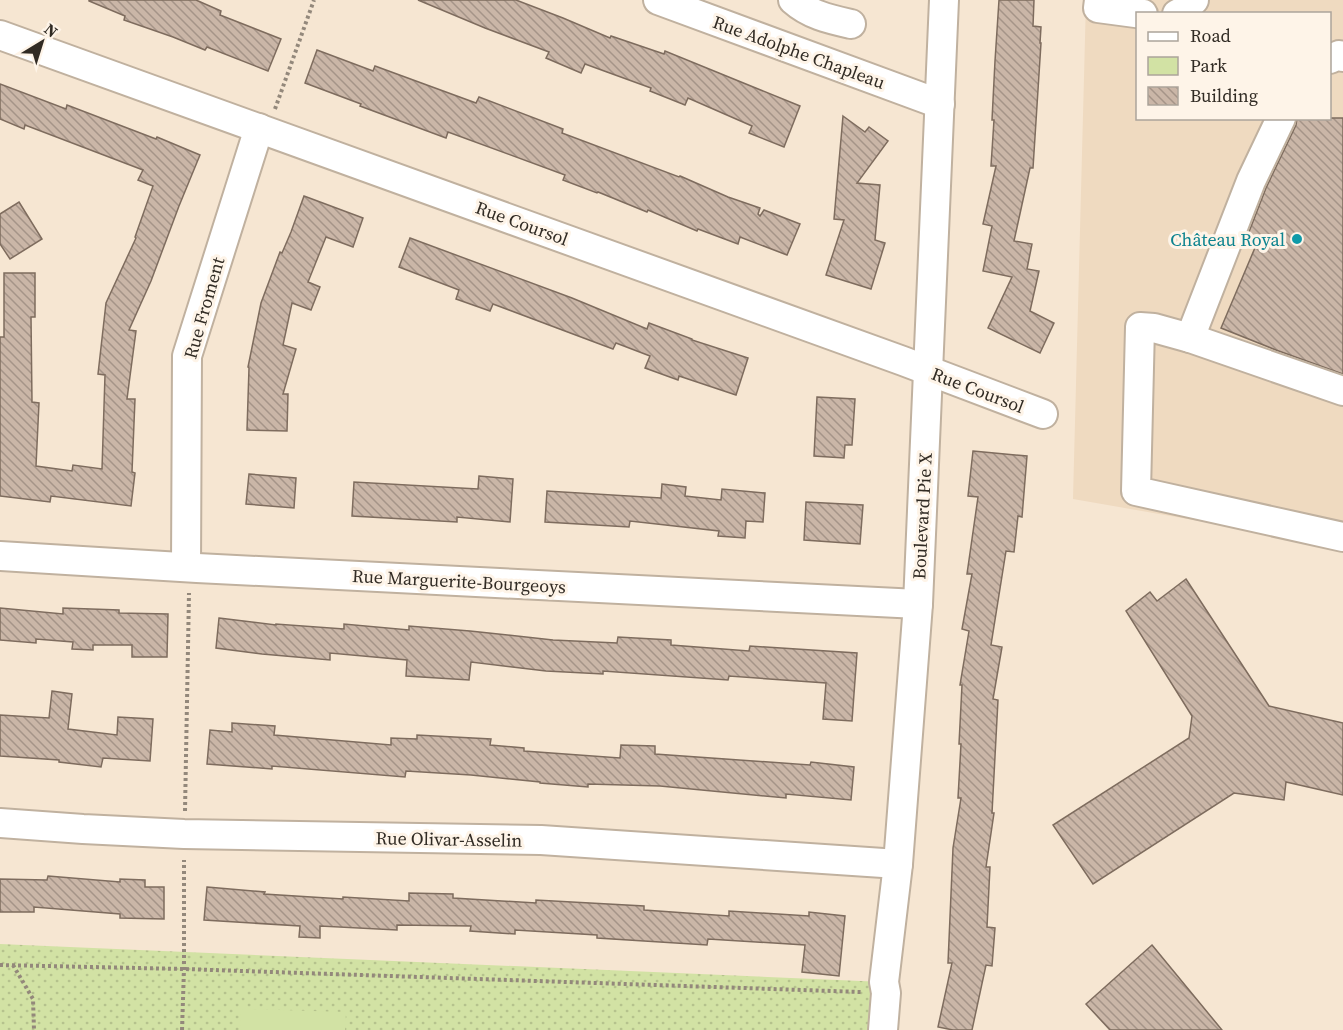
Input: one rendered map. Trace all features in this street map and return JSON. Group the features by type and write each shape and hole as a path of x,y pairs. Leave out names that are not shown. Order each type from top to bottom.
{"street":[{"name":"Rue Adolphe Chapleau","path":"658,0 940,104"},
{"path":"793,0 813,14 851,24"},
{"name":"Boulevard Pie X","path":"883,1030 886,993 884,982 898,864 918,604 944,0"},
{"path":"1099,0 1098,8 1136,13"},
{"path":"1181,12 1194,0"},
{"name":"Rue Coursol","path":"0,34 266,120 1043,414"},
{"name":"Rue Froment","path":"187,575 187,356 266,120"},
{"path":"1191,338 1251,181 1280,120"},
{"path":"1343,391 1191,338 1154,328 1140,327 1136,491 1343,537"},
{"name":"Rue Marguerite-Bourgeoys","path":"0,556 187,575 918,604"},
{"name":"Rue Olivar-Asselin","path":"0,823 184,834 541,840 898,864"}],"path":[{"path":"266,120 314,0"},
{"path":"185,811 187,575"},
{"path":"182,1030 184,858"},
{"path":"0,965 184,969 886,993"},
{"path":"13,965 33,999 34,1030"}],"shaded area":[{"path":"1086,0 1343,0 1343,546 1073,499"}],"green space":[{"path":"0,944 884,982 883,1030 0,1030"},
{"path":"241,1009 346,1012 345,1030 240,1030"}],"building":[{"path":"89,0 196,0 221,11 220,15 281,39 268,71 207,47 205,50 124,20 125,16"},
{"path":"418,0 516,0 610,38 611,36 664,54 665,51 800,106 784,147 749,133 752,126 688,98 685,105 650,91 651,88 585,64 581,73 546,58 549,52"},
{"path":"999,0 1034,0 1033,26 1041,27 1033,168 1030,168 1014,241 1032,244 1027,269 1039,271 1030,311 1054,323 1040,353 988,328 1012,277 983,271 992,226 983,224 996,166 991,166"},
{"path":"317,50 373,71 375,66 476,103 479,97 563,129 562,133 760,208 758,214 760,216 764,210 800,224 787,255 740,237 738,244 698,229 697,231 648,210 647,212 563,180 565,175 448,132 446,138 305,83"},
{"path":"0,84 66,109 67,105 200,155 151,281 129,330 136,331 127,399 135,399 132,472 135,473 131,506 51,496 50,502 0,496 0,337 4,337 4,273 35,273 35,317 31,317 32,402 39,403 36,466 72,471 73,465 102,469 105,375 98,374 106,303 136,238 153,186 138,180 143,170 25,125 24,129 0,119"},
{"path":"843,116 865,132 869,127 888,141 857,183 880,185 875,240 885,243 871,289 826,275 844,220 834,219"},
{"name":"Château Royal","path":"1343,118 1343,374 1221,328 1257,243 1247,237 1266,188 1297,120"},
{"path":"304,196 363,218 353,247 326,237 308,282 320,287 311,310 292,303 283,345 296,349 283,394 288,394 287,431 247,430 248,367 261,303"},
{"path":"19,202 42,239 10,259 0,244 0,214"},
{"path":"410,238 572,298 647,329 649,323 748,358 736,395 679,376 678,380 645,368 650,356 616,343 613,349 493,304 490,311 456,299 459,290 399,267"},
{"path":"817,397 855,399 852,445 845,445 844,458 814,456"},
{"path":"973,451 1027,456 1022,517 1018,516 1014,552 1006,551 991,645 1002,647 993,699 998,700 992,813 994,813 986,867 990,867 987,927 995,928 992,966 986,965 972,1030 953,1030 938,1027 952,963 948,963 953,848 961,798 958,798 961,744 959,744 962,685 960,685 969,631 962,629 972,574 967,574 978,497 968,496"},
{"path":"249,474 296,478 294,508 246,504"},
{"path":"479,476 513,479 510,522 457,517 457,522 352,516 354,482 478,489"},
{"path":"662,484 686,487 685,496 721,500 722,489 765,493 763,522 746,521 745,538 718,536 719,531 630,521 629,527 545,522 547,491 661,498"},
{"path":"806,502 863,505 860,544 804,540"},
{"path":"1186,579 1269,706 1343,723 1343,795 1286,782 1284,800 1234,793 1093,884 1053,825 1189,738 1192,716 1126,611 1150,592 1157,601"},
{"path":"0,608 63,614 63,608 168,614 167,657 132,657 132,645 93,645 93,650 72,649 73,642 36,639 36,643 0,640"},
{"path":"219,618 276,625 344,629 344,624 409,630 409,626 553,640 617,643 618,637 671,640 671,645 749,651 750,646 857,653 852,721 823,719 826,683 729,676 728,680 603,671 603,674 546,671 471,662 469,680 406,676 407,660 330,653 330,660 216,648"},
{"path":"52,691 72,694 68,729 117,735 118,717 153,719 150,761 103,758 101,767 59,762 59,760 0,756 0,715 49,718"},
{"path":"232,723 275,726 274,735 391,745 391,738 417,739 417,735 491,739 490,745 524,748 524,751 620,758 621,745 655,746 655,754 810,765 811,762 854,767 851,800 786,794 786,798 660,786 588,784 588,787 406,771 405,777 272,766 272,769 207,764 210,730 232,732"},
{"path":"48,876 120,882 120,879 145,880 145,887 164,887 164,919 120,918 120,914 34,907 34,912 0,912 0,879 47,880"},
{"path":"207,887 265,892 264,894 343,899 343,897 409,901 409,893 453,894 453,898 644,906 644,910 729,916 729,911 809,916 809,912 845,916 839,976 802,972 805,945 708,939 707,945 515,930 515,934 470,931 471,926 397,925 397,930 320,926 320,938 299,937 300,926 204,920"},
{"path":"1152,945 1222,1030 1110,1030 1086,1004"}],"place":[{"name":"Château Royal","path":"1297,239"}]}
